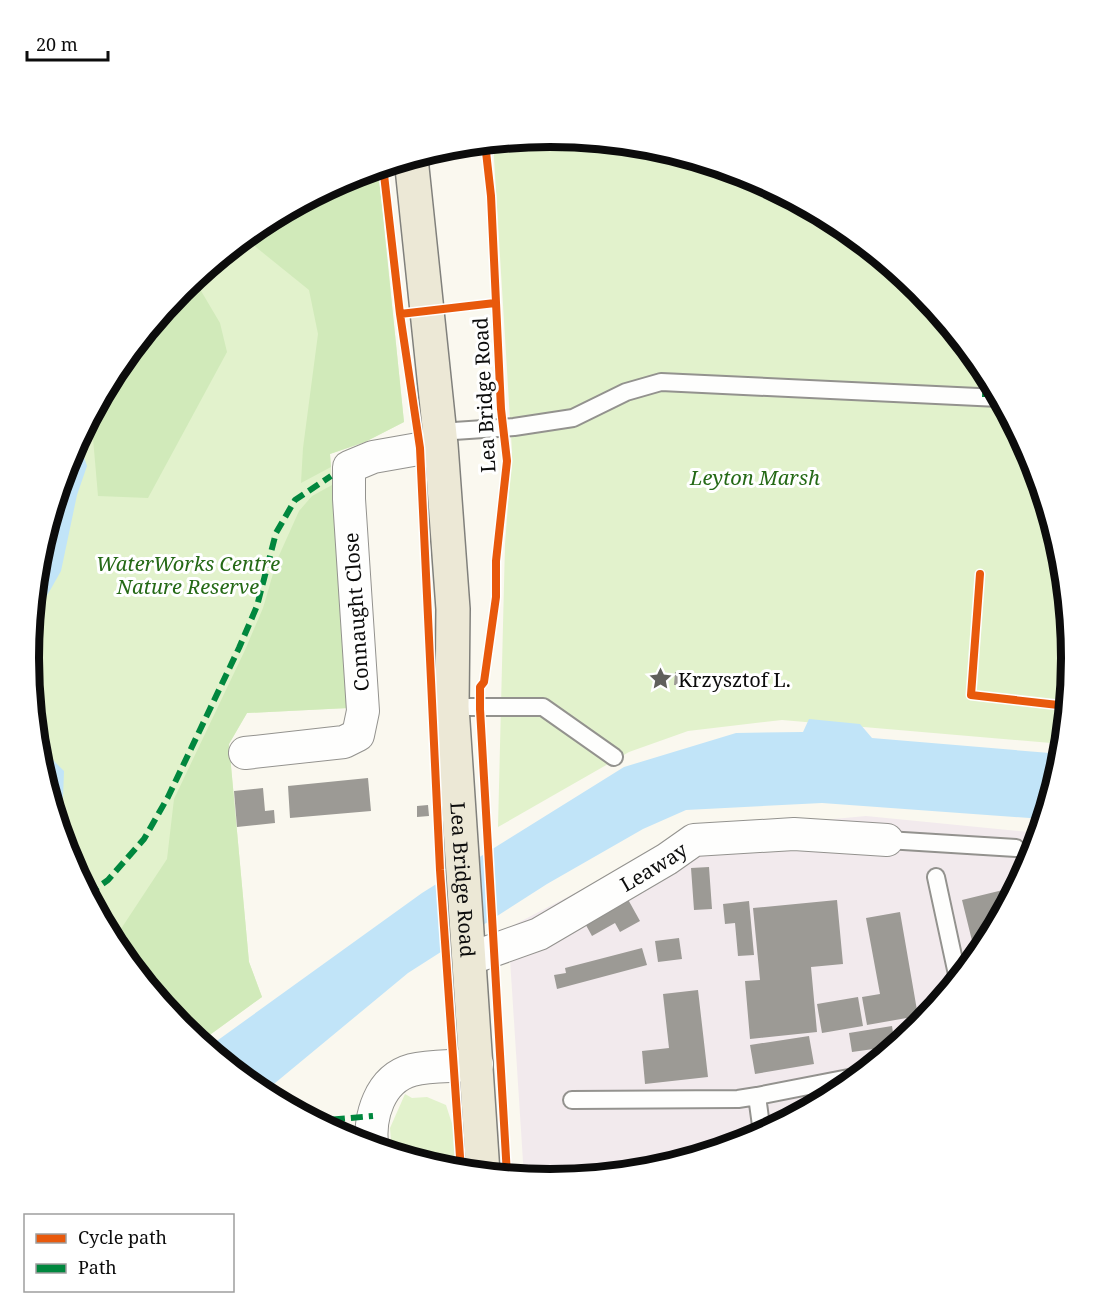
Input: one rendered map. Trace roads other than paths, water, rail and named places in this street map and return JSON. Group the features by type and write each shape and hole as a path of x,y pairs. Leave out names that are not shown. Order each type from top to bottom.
{"main road":[{"name":"Lea Bridge Road","path":"412,166 440,439 453,609 452,707 483,1165"}],"street":[{"name":"Connaught Close","path":"244,753 344,742 351,740 360,731 363,711 349,499 340,471 374,457 440,439"},
{"name":"Leaway","path":"468,949 539,934 667,859 694,840 794,834 887,840"},
{"path":"372,1137 373,1116 377,1102 395,1079 411,1070 477,1064"}],"lane":[{"path":"440,439 573,418 626,392 661,382 990,398"},
{"path":"452,707 543,707 614,757"},
{"path":"887,840 1017,848"},
{"path":"936,877 956,968"},
{"path":"572,1101 738,1099 838,1080"},
{"path":"757,1096 761,1123"}],"water":[{"path":"82,452 87,466 77,495 61,571 42,605 56,526"},
{"path":"809,719 860,724 872,738 1052,753 1035,818 822,803 686,810 643,829 547,884 408,973 271,1086 214,1043 422,893 624,767 736,733 803,732"},
{"path":"49,756 64,771 63,798 60,803"}],"place":[{"name":"Krzysztof L.","path":"660,679"}],"park label":[{"name":"Leyton Marsh","path":"755,477"},
{"name":"WaterWorks Centre Nature Reserve","path":"188,574"}]}
